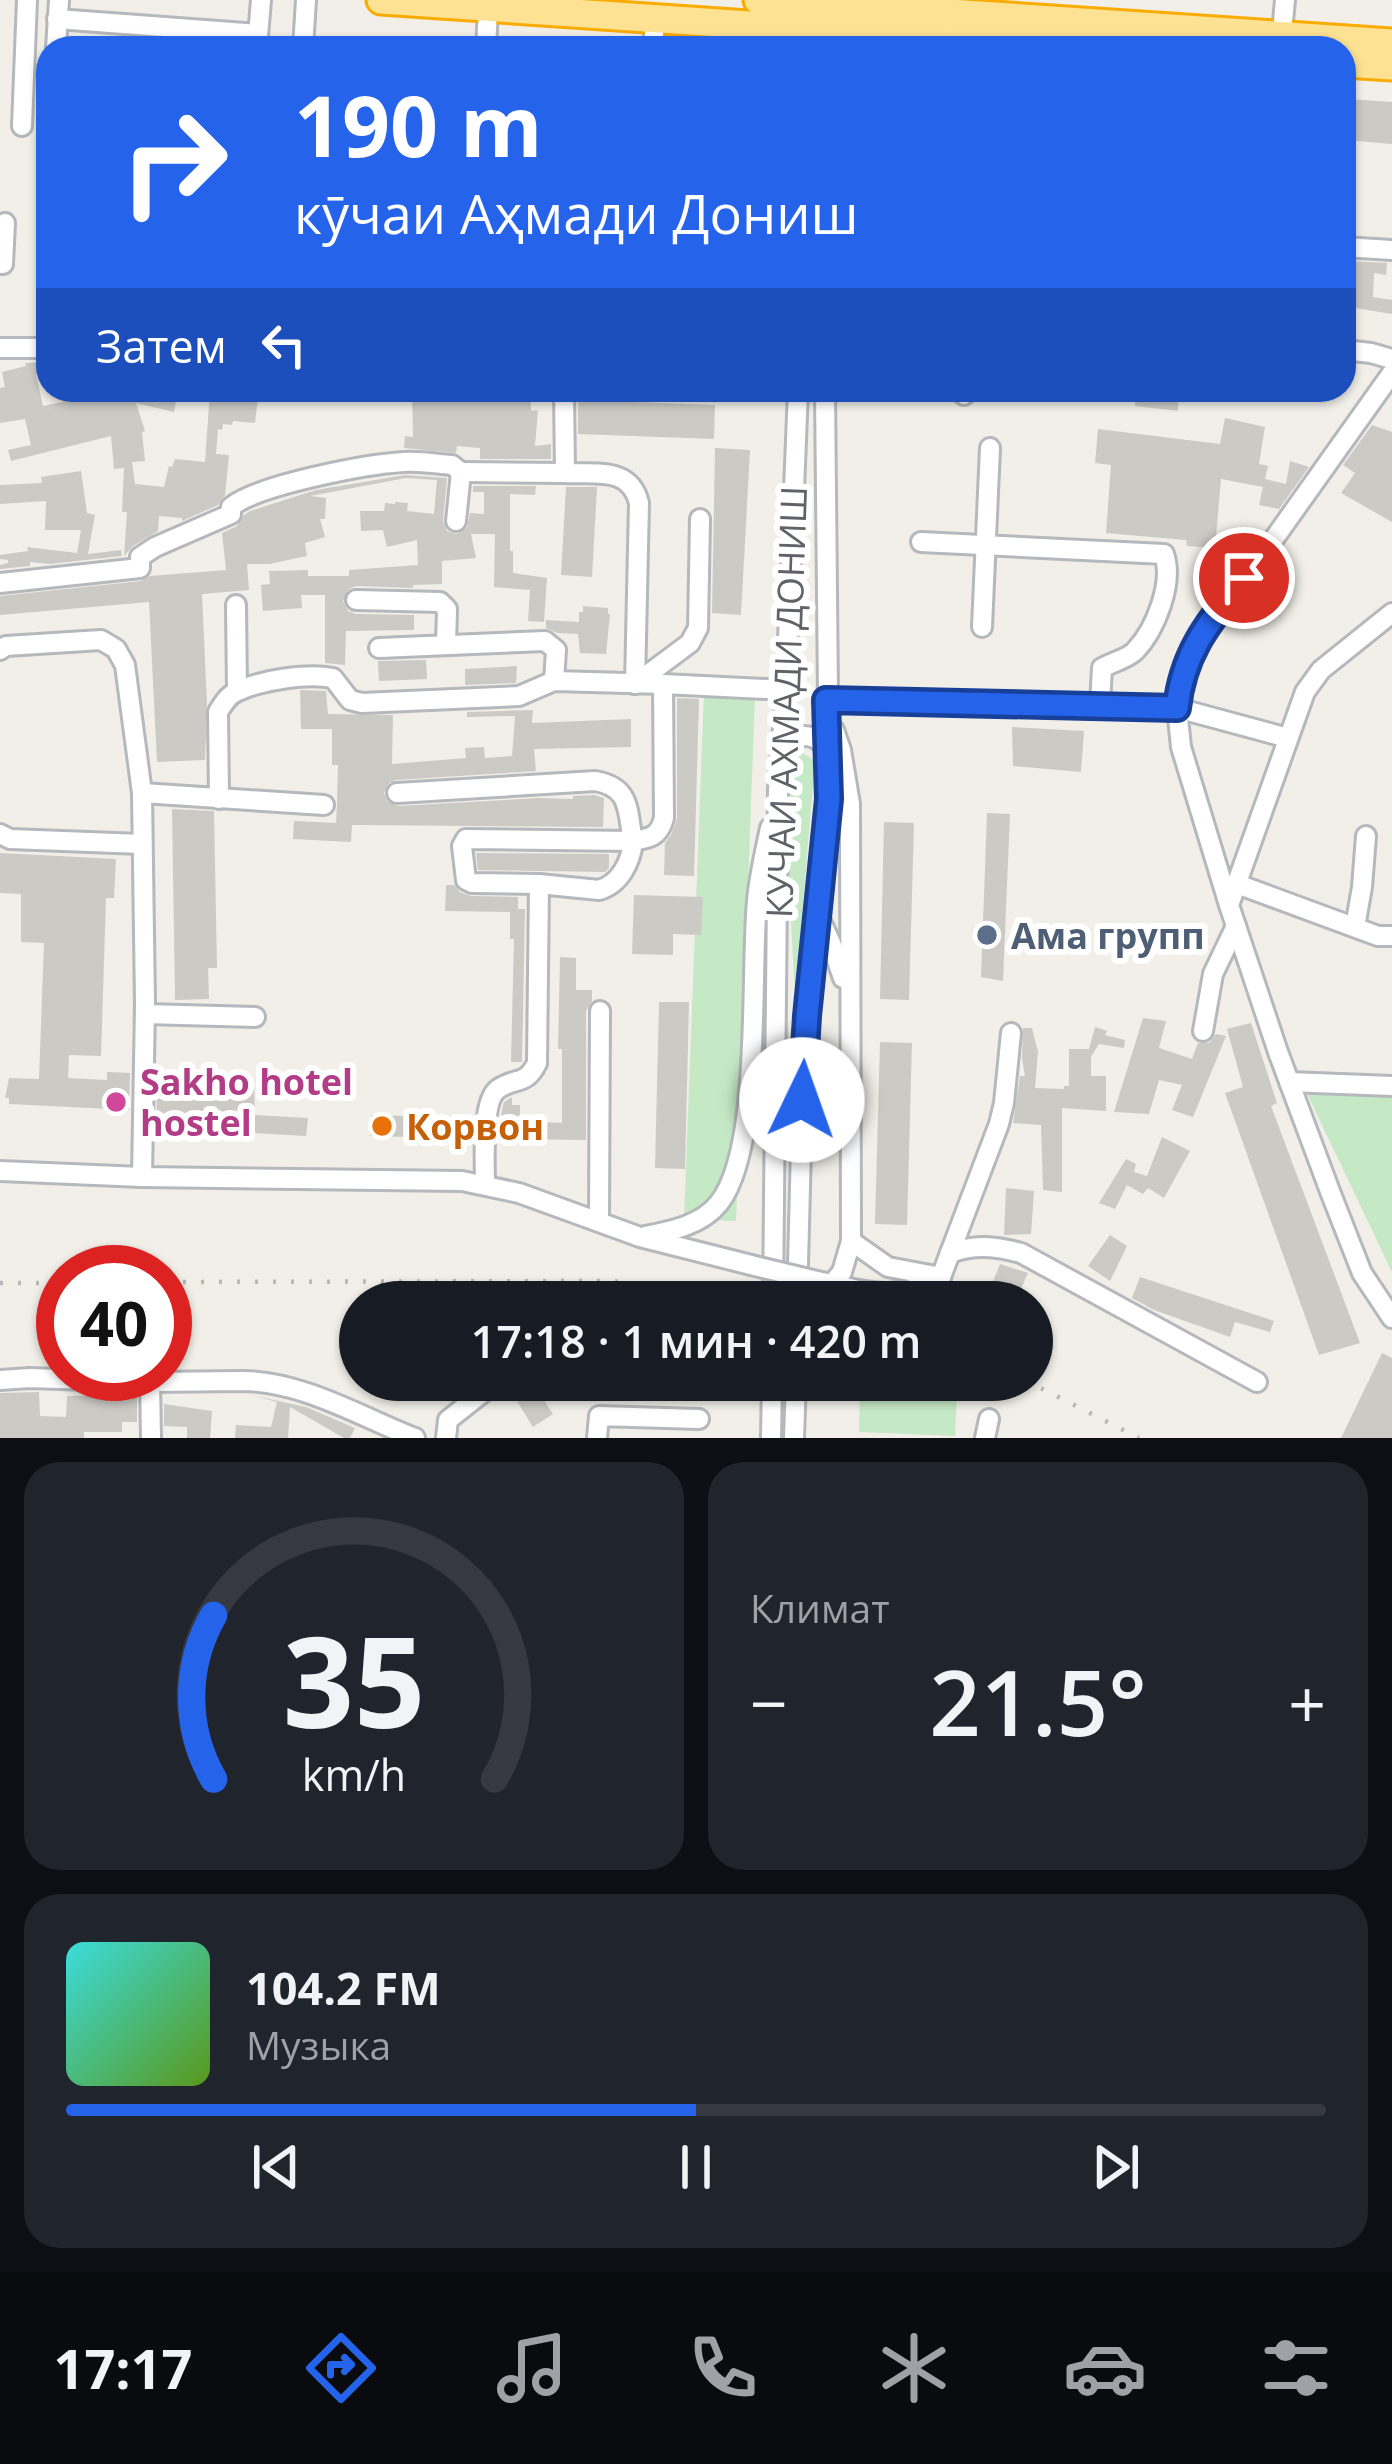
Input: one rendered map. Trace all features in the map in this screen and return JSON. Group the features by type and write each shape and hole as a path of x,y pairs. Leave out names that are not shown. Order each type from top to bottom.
{"highway":[{"path":"381,0 488,9 654,34 976,7 1134,36"},
{"path":"758,0 818,21 969,36"},
{"path":"1356,42 1392,43"},
{"path":"1356,64 1392,66"}],"street":[{"path":"22,126 27,0"},
{"path":"258,36 261,0"},
{"path":"304,36 306,0"},
{"path":"1281,36 1285,0"},
{"path":"487,36 488,9"},
{"path":"58,10 226,36"},
{"path":"0,264 5,223"},
{"path":"1356,248 1392,250"},
{"path":"0,348 36,348"},
{"path":"1356,351 1392,359"},
{"path":"1392,373 1291,517 1202,630 1179,682 1177,708 1187,776 1289,1082 1362,1273 1392,1318"},
{"path":"564,402 565,473"},
{"name":"КУЧАИ АХМАДИ ДОНИШ","path":"772,1281 778,790 798,402"},
{"path":"798,1281 803,1071 829,799 825,402"},
{"path":"982,627 990,448"},
{"path":"0,583 140,568 140,557 231,514 231,507 243,497 402,461 452,465 461,472 618,476 631,482 639,502 635,684"},
{"path":"456,521 461,472"},
{"path":"635,684 690,643 698,628 700,519"},
{"path":"921,542 1164,554 1168,564 1160,614 1133,654 1102,668 1100,704"},
{"path":"356,600 440,602 447,609 446,645"},
{"path":"236,605 237,691"},
{"path":"1229,905 1305,692 1321,670 1392,613"},
{"path":"0,650 101,640 116,649 125,665 142,793 142,1177"},
{"path":"379,648 544,641 556,650 554,680"},
{"path":"218,799 218,712 237,691 282,680 317,675 333,678 350,700 384,702 519,696 554,680 786,690"},
{"path":"398,793 595,781 613,784 625,797 633,842 632,857 608,888 472,883 466,880 462,846 466,839 633,842 654,837 664,818 663,684"},
{"path":"827,704 1177,708 1288,739"},
{"path":"827,704 850,804 851,1241 842,1272 827,1281"},
{"path":"782,752 796,737 806,735 824,744 829,754"},
{"path":"640,1237 679,1229 702,1217 720,1202 733,1176 748,1105 757,901 778,790"},
{"path":"142,793 324,805"},
{"path":"0,834 142,844"},
{"path":"1355,927 1366,836"},
{"path":"485,1184 492,1095 498,1088 524,1080 538,1063 539,884"},
{"path":"1237,884 1378,936 1392,935"},
{"path":"818,913 832,943 849,1006"},
{"path":"1202,1031 1213,974 1236,926"},
{"path":"599,1221 600,1011"},
{"path":"145,1014 255,1017"},
{"path":"933,1281 940,1277 999,1124 1011,1033"},
{"path":"1289,1082 1392,1086"},
{"path":"0,1172 485,1184 555,1204 640,1237 816,1281"},
{"path":"851,1241 888,1267 940,1277"},
{"path":"950,1252 983,1245 1021,1253 1257,1382"},
{"path":"0,1380 36,1378"},
{"path":"192,1382 276,1384 416,1438"},
{"path":"150,1401 151,1438"},
{"path":"446,1438 448,1420 472,1401"},
{"path":"771,1438 772,1401"},
{"path":"794,1438 795,1401"},
{"path":"597,1438 599,1416 700,1419"}],"green space":[{"path":"704,692 755,693 736,1221 684,1219"},
{"path":"801,752 815,761 795,998 784,784 787,755"},
{"path":"1302,1083 1392,1096 1392,1272"},
{"path":"860,1401 957,1401 955,1436 859,1432"}],"building":[{"path":"1356,100 1392,102 1392,144 1356,141"},
{"path":"1356,261 1387,263 1386,275 1374,273 1373,297 1392,300 1392,314 1356,308"},
{"path":"36,363 36,402 43,406 62,402 176,402 174,412 136,403 145,431 145,461 132,462 135,484 164,487 175,459 205,462 209,402 257,402 255,423 233,421 218,429 216,454 229,455 225,495 218,505 182,521 159,516 158,531 124,556 124,468 114,469 111,436 11,461 8,450 31,445 25,419 0,423 2,372"},
{"path":"412,402 531,402 531,411 538,410 535,446 551,444 551,459 480,459 480,448 457,446 456,453 404,448 405,436 413,437"},
{"path":"578,402 715,405 714,439 578,434"},
{"path":"1135,402 1178,402 1178,411 1135,406"},
{"path":"1225,418 1265,427 1259,464 1268,466 1265,479 1286,484 1290,461 1309,467 1279,509 1259,505 1263,487 1221,479 1215,548 1187,546 1186,540 1106,533 1111,465 1095,463 1098,429 1220,444"},
{"path":"1372,425 1392,432 1392,522 1341,493 1355,473 1343,465"},
{"path":"715,448 750,450 741,615 712,613"},
{"path":"81,471 87,513 95,515 88,554 121,550 122,556 30,562 30,566 0,569 8,560 0,555 28,551 27,547 77,553 81,530 45,530 46,501 0,504 0,485 42,483 41,477"},
{"path":"405,475 447,478 443,521 447,531 456,534 467,528 470,513 484,514 484,492 473,492 473,486 536,486 535,495 510,494 510,551 513,573 547,578 544,622 528,621 530,590 494,587 495,534 471,534 476,558 442,561 442,584 349,589 343,601 348,611 414,615 414,630 346,631 345,665 325,663 325,595 301,595 302,608 263,611 261,585 270,584 269,571 349,576 349,570 418,565 417,540 387,547 383,530 361,531 360,511 384,511 385,503 395,502 408,503 407,511 434,514 437,480 406,478 310,496 326,498 325,519 320,519 325,537 305,543 307,556 247,564 249,590 202,594 205,760 157,762 149,602 0,615 0,596 226,570 222,533 237,526 250,511 316,490"},
{"path":"566,487 597,487 592,577 561,575"},
{"path":"583,606 608,608 606,654 580,653 578,634 546,628 546,620 579,622"},
{"path":"426,660 427,679 379,681 378,661"},
{"path":"517,666 516,683 465,685 465,669"},
{"path":"300,690 326,691 328,714 393,715 392,764 466,758 465,748 484,747 485,758 512,756 515,716 467,717 467,712 533,710 532,723 631,719 631,747 534,749 536,771 396,780 384,793 387,801 398,806 594,795 604,798 603,827 352,825 351,842 293,839 294,821 336,823 337,805 338,765 332,765 332,729 301,729"},
{"path":"677,698 699,699 694,876 664,875 665,843 677,819"},
{"path":"1012,727 1084,731 1081,772 1013,766"},
{"path":"172,809 214,811 217,968 208,968 209,999 175,1000"},
{"path":"987,813 1010,814 1003,981 981,977"},
{"path":"884,822 914,823 909,1000 880,999"},
{"path":"0,853 116,859 114,898 106,898 101,1056 69,1055 68,1078 107,1080 107,1072 130,1073 129,1110 9,1104 5,1098 9,1078 39,1079 44,943 21,942 21,894 0,893"},
{"path":"476,853 609,854 609,868 605,872 478,870"},
{"path":"446,885 471,896 518,897 518,909 525,909 522,1062 511,1062 514,939 510,939 510,912 445,911"},
{"path":"634,895 703,897 701,935 673,934 673,955 632,954"},
{"path":"560,957 576,958 576,990 592,990 586,1011 586,1140 498,1139 504,1102 512,1097 512,1105 520,1105 520,1121 562,1123"},
{"path":"659,1002 689,1002 685,1169 655,1168"},
{"path":"1143,1018 1166,1021 1159,1048 1192,1059 1198,1043 1209,1043 1216,1034 1226,1036 1193,1117 1172,1110 1182,1085 1159,1080 1149,1114 1114,1112"},
{"path":"1251,1023 1277,1103 1271,1106 1360,1343 1319,1355 1225,1093 1243,1087 1227,1029"},
{"path":"1095,1027 1125,1040 1124,1048 1099,1044 1091,1057 1091,1076 1106,1076 1106,1111 1062,1108 1062,1192 1043,1190 1041,1125 1013,1123 1020,1076 1025,1076 1023,1028 1032,1028 1038,1052 1035,1088 1064,1089 1069,1086 1069,1049 1089,1049"},
{"path":"880,1042 912,1043 907,1225 875,1224"},
{"path":"227,1084 254,1086 255,1115 308,1118 306,1136 254,1133 254,1126 156,1125 157,1092 226,1095"},
{"path":"371,1115 453,1116 452,1138 370,1136"},
{"path":"1162,1137 1190,1151 1164,1198 1148,1188 1143,1194 1127,1185 1115,1209 1099,1203 1126,1159 1136,1164 1134,1172 1147,1176"},
{"path":"1006,1188 1034,1191 1031,1234 1004,1235"},
{"path":"1110,1235 1127,1246 1110,1281 1088,1266"},
{"path":"1000,1264 1028,1273 1024,1281 993,1281"},
{"path":"1140,1277 1274,1321 1270,1332 1235,1322 1230,1337 1154,1310 1132,1298"},
{"path":"1382,1353 1392,1358 1392,1438 1341,1438"},
{"path":"36,1392 40,1416 66,1417 67,1401 137,1401 137,1422 122,1422 122,1432 84,1432 84,1438 0,1438 0,1393"},
{"path":"251,1395 306,1407 355,1428 350,1438 344,1438 290,1407 288,1438 235,1438 236,1425 271,1427 277,1402"},
{"path":"517,1401 545,1401 553,1414 533,1427"},
{"path":"164,1404 212,1411 210,1438 187,1438 187,1427 164,1426"}],"railway":[{"path":"192,1282 339,1282"},
{"path":"0,1283 36,1283"},
{"path":"1053,1394 1139,1438"}],"place":[{"name":"Ама групп","path":"987,935"},
{"name":"Sakho hotel hostel","path":"116,1102"},
{"name":"Корвон","path":"382,1126"}],"route":[{"path":"802,1100 829,799 826,700 1177,708 1179,682 1191,650 1244,578"}]}
